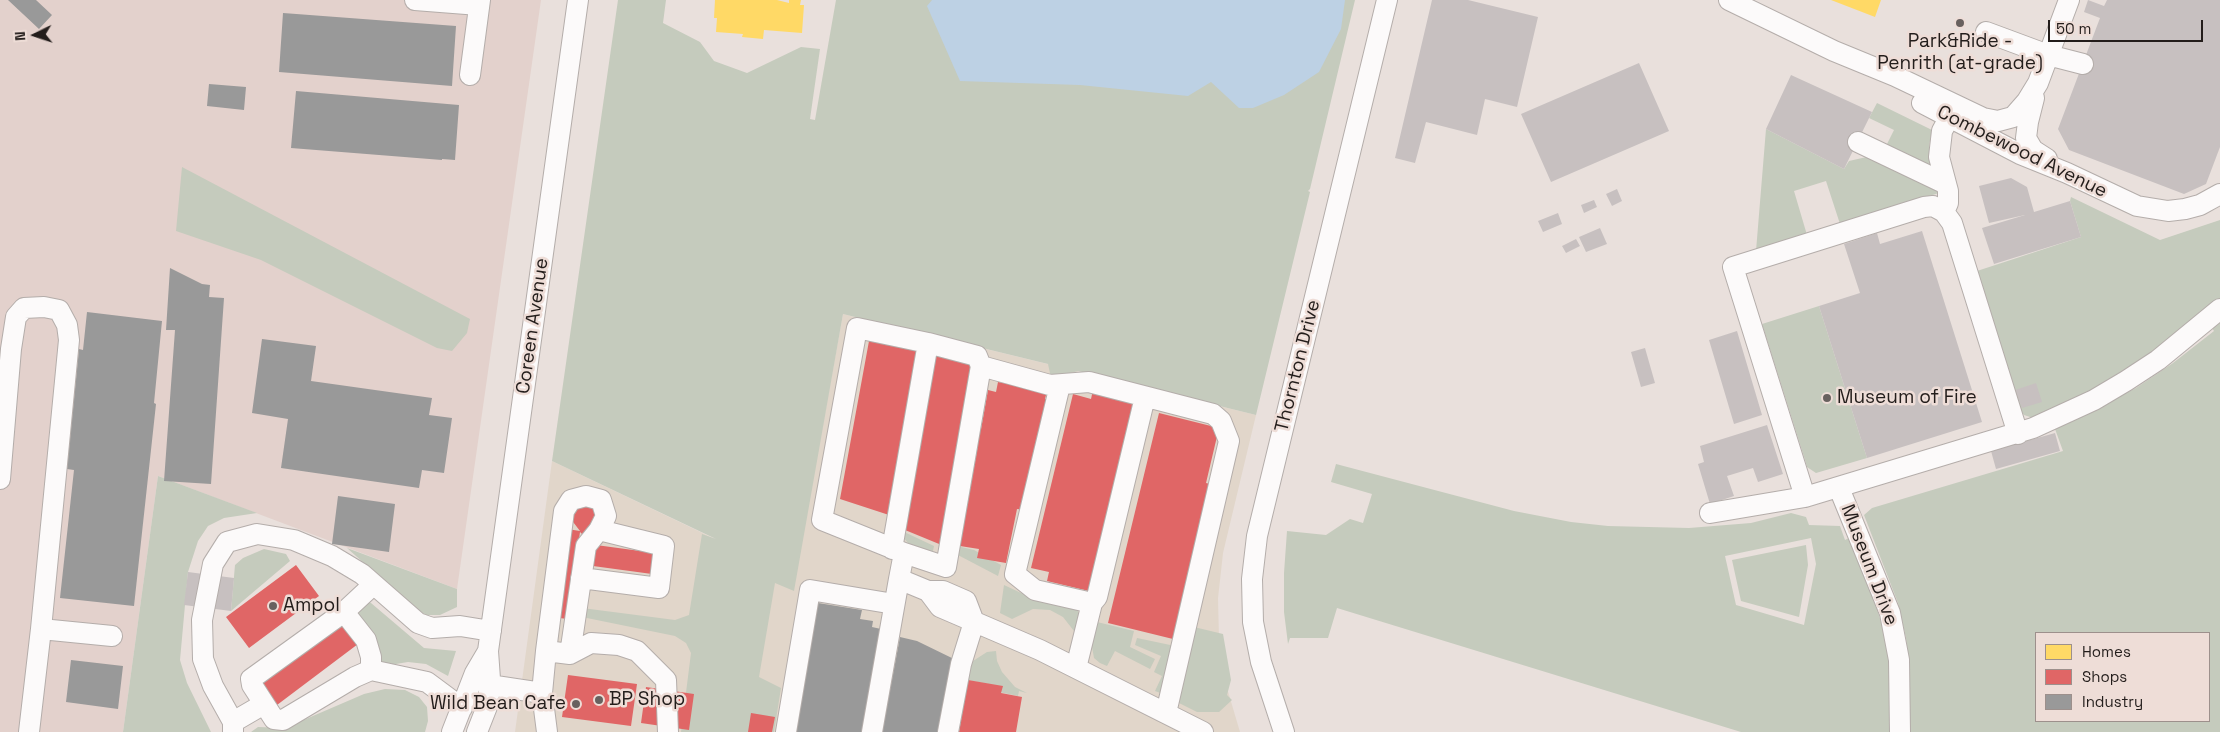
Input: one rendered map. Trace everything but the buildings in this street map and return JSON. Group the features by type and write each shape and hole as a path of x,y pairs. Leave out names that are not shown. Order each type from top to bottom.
{"street":[{"path":"415,0 480,2 470,75"},
{"name":"Coreen Avenue","path":"478,732 488,704 488,652 578,0"},
{"name":"Thornton Drive","path":"1284,732 1261,662 1253,622 1252,579 1257,536 1387,0"},
{"name":"Combewood Avenue","path":"1728,0 1834,51 1991,121 2006,120 2019,112 2038,83 2069,0"},
{"path":"1986,32 2048,55 2083,64"},
{"name":"Combewood Avenue","path":"1834,51 1886,84 1949,118 2020,154 2067,173 2122,200 2152,210 2185,209 2200,205 2220,194"},
{"path":"2038,83 2026,138 2033,150 2067,173"},
{"path":"1944,212 1948,203 1948,191 1939,157 1942,131 1949,118"},
{"path":"1858,142 1946,184"},
{"path":"1805,497 1733,267 1924,207 1933,206 1944,212 1952,223 2018,434"},
{"path":"0,479 11,348 16,317 24,308 44,307 59,310 67,325 69,340 29,732"},
{"path":"1710,513 1805,497 2018,434 2094,400 2126,381 2158,360 2220,309"},
{"path":"857,328 977,356 981,366 946,567 898,551 822,520 857,328"},
{"path":"872,732 898,579 898,551 928,344"},
{"path":"981,366 1050,385 1089,382 1213,414 1221,421 1229,441 1181,655 1176,664 1166,713"},
{"path":"1060,385 1015,574 1035,590 1092,603"},
{"path":"1076,668 1092,603 1097,597 1145,397"},
{"name":"Museum Drive","path":"1839,488 1890,613 1899,660 1900,732"},
{"path":"546,732 542,693 564,511 572,500 586,496 601,500 606,516 599,530 586,546 570,654"},
{"path":"581,578 659,588 664,546 599,530"},
{"path":"264,704 233,727 213,686 203,659 202,620 213,564 227,542 257,534 294,540 332,556 362,574 418,623 432,628 460,626 491,631"},
{"path":"898,579 928,591 940,607 1040,650 1203,732"},
{"path":"373,585 344,612 251,679 252,685 274,719 282,720 355,677 371,670 427,682 462,708"},
{"path":"786,732 810,590 894,604"},
{"path":"344,612 366,640 371,670"},
{"path":"948,732 960,672 974,622"},
{"path":"41,629 112,636"},
{"path":"546,651 570,654 592,643 619,645 637,650 666,680 668,732"},
{"name":"Coreen Avenue","path":"452,732 475,673 488,652"},
{"path":"489,685 542,693"}],"shaded area":[{"path":"0,0 541,0 457,589 158,476 123,732 0,732"},
{"path":"618,0 666,0 663,23 700,42 714,61 747,73 801,47 820,49 810,119 815,120 836,0 1355,0 1256,415 1078,371 1051,378 1048,364 843,314 794,591 775,583 759,677 781,688 774,732 681,732 691,653 686,643 675,636 582,617 582,608 675,620 689,615 702,534 716,539 552,461"},
{"path":"1877,103 1932,130 1929,146 1933,169 1886,146 1894,130 1869,118"},
{"path":"1766,129 1844,169 1849,161 1871,156 1938,189 1939,193 1840,224 1826,181 1794,191 1807,235 1756,251"},
{"path":"182,167 470,319 467,333 452,351 437,348 261,260 176,231"},
{"path":"2071,197 2160,240 2220,220 2220,302 2115,380 2036,417 2030,417 2024,415 2019,409 1977,271 2081,237 2070,201"},
{"path":"1819,306 1867,458 1816,473 1807,467 1762,324"},
{"path":"843,314 1256,415 1223,553 1218,598 1219,639 1227,688 1240,732 515,732 552,461 738,550 794,582"},
{"path":"2220,317 2220,732 1909,732 1909,671 1906,638 1898,603 1864,515 1872,508 2063,451 2055,429 2136,388 2173,363 2214,331 2210,325"},
{"path":"1336,464 1514,511 1571,522 1608,526 1689,528 1751,523 1791,513 1806,517 1809,525 1840,526 1845,540 1849,538 1872,592 1889,648 1890,732 1741,732 1337,608 1328,638 1290,638 1288,644 1284,612 1287,531 1326,535 1350,519 1363,523 1372,494 1331,482","holes":["1811,538 1816,564 1804,625 1736,605 1725,556"]},
{"path":"158,476 257,513 224,518 208,526 198,541 188,572 180,660 187,683 211,732 123,732"},
{"path":"900,530 934,546 933,551 921,550 909,544 902,536"},
{"path":"1806,545 1808,565 1799,617 1741,601 1732,560"},
{"path":"957,546 974,550 1001,565 998,576 956,554"},
{"path":"347,548 457,589 457,607 440,615 426,615 411,605"},
{"path":"264,549 286,554 290,561 231,611 235,565 243,558"},
{"path":"1004,585 1034,599 1077,609 1080,616 1077,629 1074,631 1063,617 1050,610 1033,609 1012,619 1000,613"},
{"path":"366,601 371,603 424,648 456,651 448,676 426,664 408,662 390,665 382,663 376,658 358,619 357,611"},
{"path":"1097,622 1134,631 1130,647 1155,659 1150,669 1115,651 1107,666 1094,658 1092,647"},
{"path":"1194,627 1223,634 1231,680 1227,695 1232,700 1219,712 1197,712 1179,703 1177,700"},
{"path":"1137,638 1175,646 1163,694 1155,691 1162,676 1154,672 1161,656 1135,645"},
{"path":"996,651 997,661 1002,672 1015,687 1027,693 1019,691 1018,696 999,692 999,686 967,680 969,668 973,661 987,652"},
{"path":"385,689 405,690 419,697 427,707 428,721 425,732 251,732 258,727 285,728 364,694"}],"water":[{"path":"932,0 1345,0 1341,29 1319,72 1284,95 1253,108 1239,108 1211,82 1188,96 1080,85 960,81 927,6"}],"place":[{"name":"Park&Ride - Penrith (at-grade)","path":"1960,23"},
{"name":"Museum of Fire","path":"1827,398"},
{"name":"Ampol","path":"273,606"},
{"name":"BP Shop","path":"599,700"},
{"name":"Wild Bean Cafe","path":"576,704"}]}
